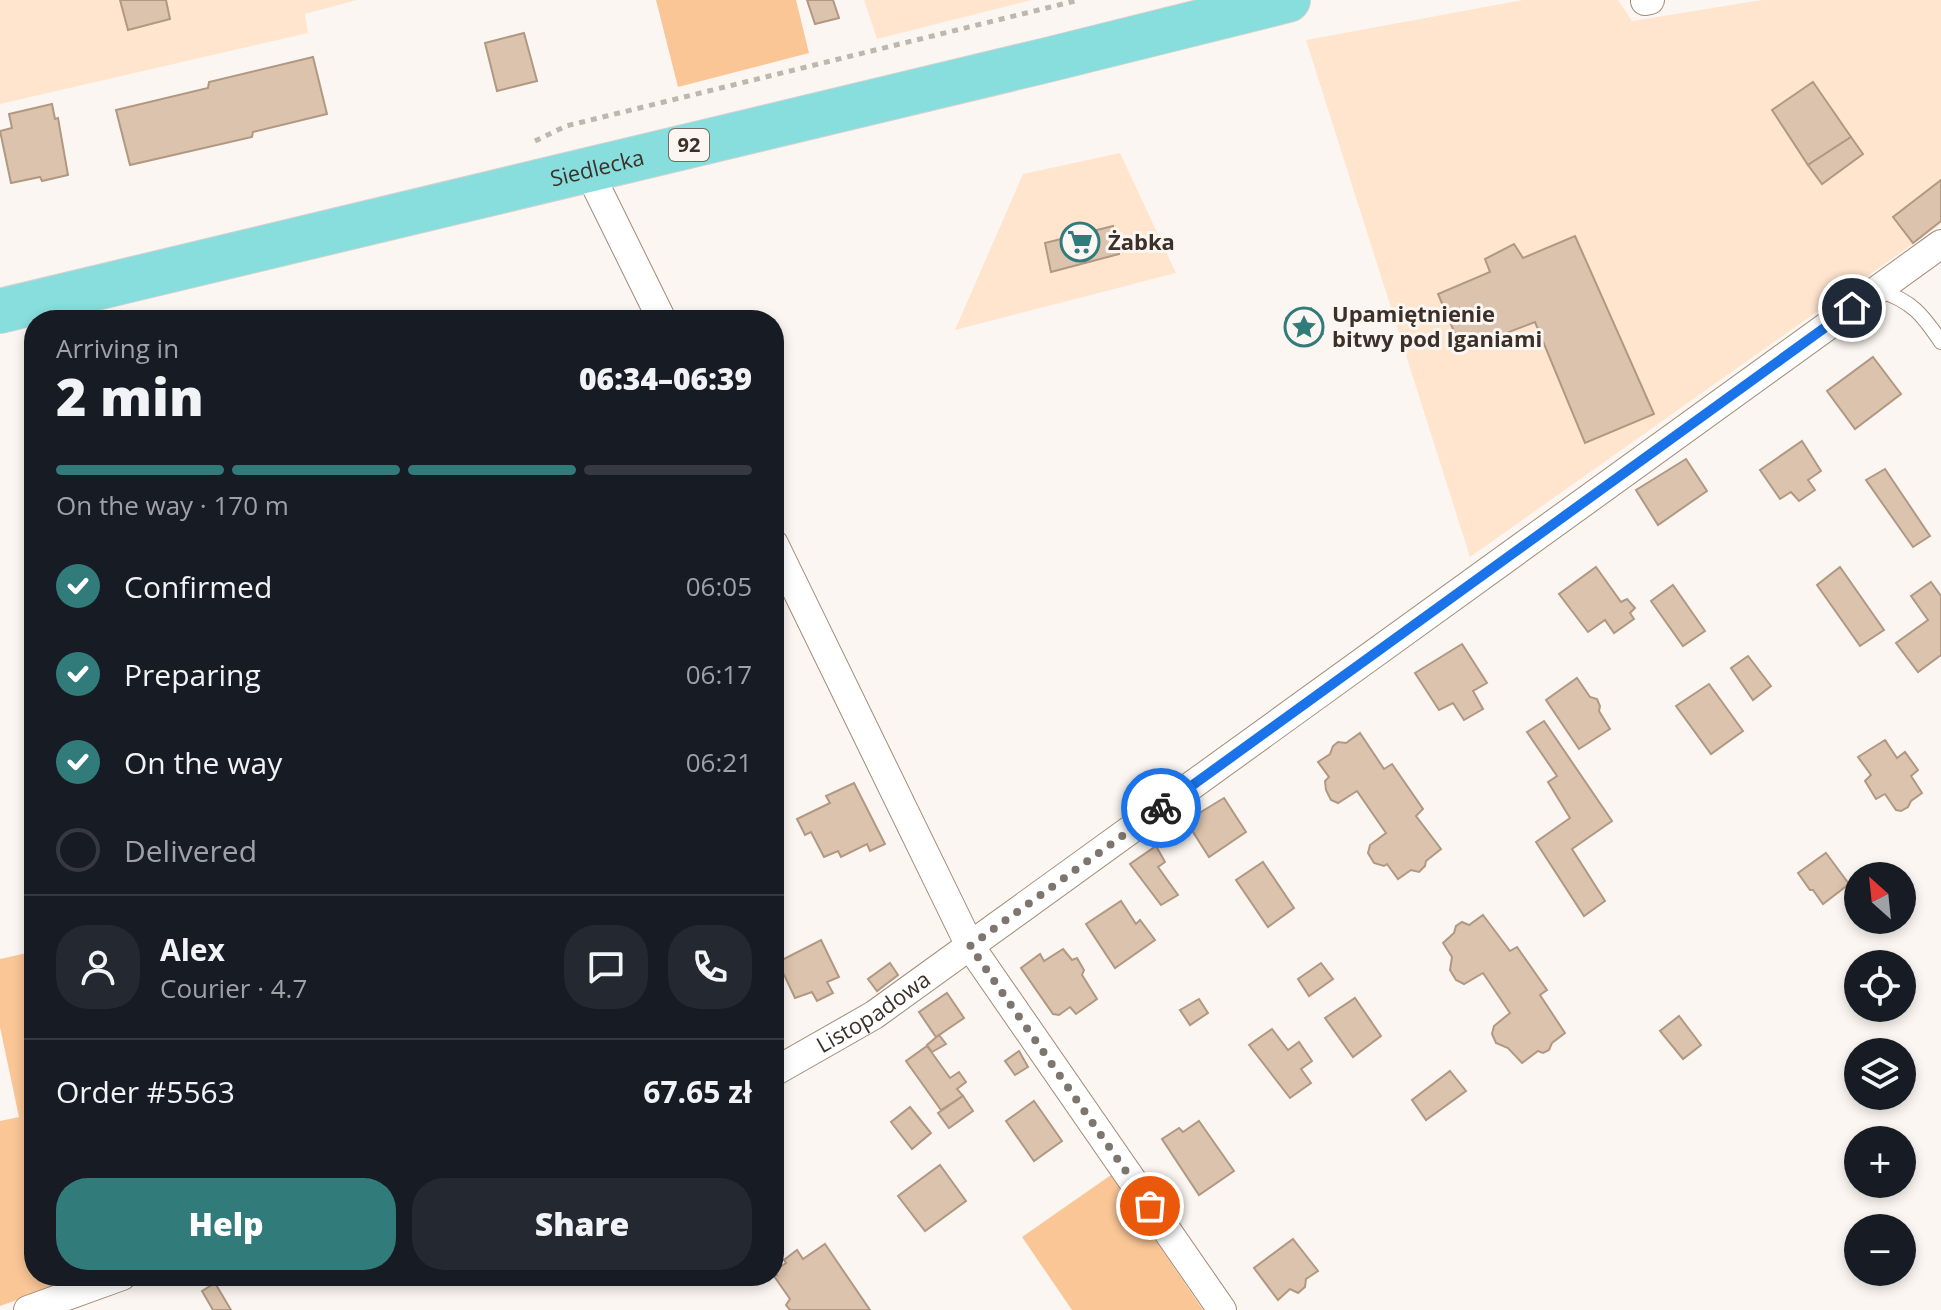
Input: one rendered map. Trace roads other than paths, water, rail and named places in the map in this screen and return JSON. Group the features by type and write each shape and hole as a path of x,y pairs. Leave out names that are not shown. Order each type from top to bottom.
{"main road":[{"name":"Siedlecka","path":"0,311 1288,0"}],"street":[{"path":"588,170 657,310"},
{"name":"Listopadowa","path":"784,1066 874,1015 1941,244"},
{"path":"784,565 970,946 1222,1310"},
{"path":"28,1310 94,1286"}],"lane":[{"path":"1878,290 1896,296 1920,313 1941,342"}],"place":[{"name":"Żabka","path":"1080,242"},
{"name":"Upamiętnienie bitwy pod Iganiami","path":"1304,327"}]}
